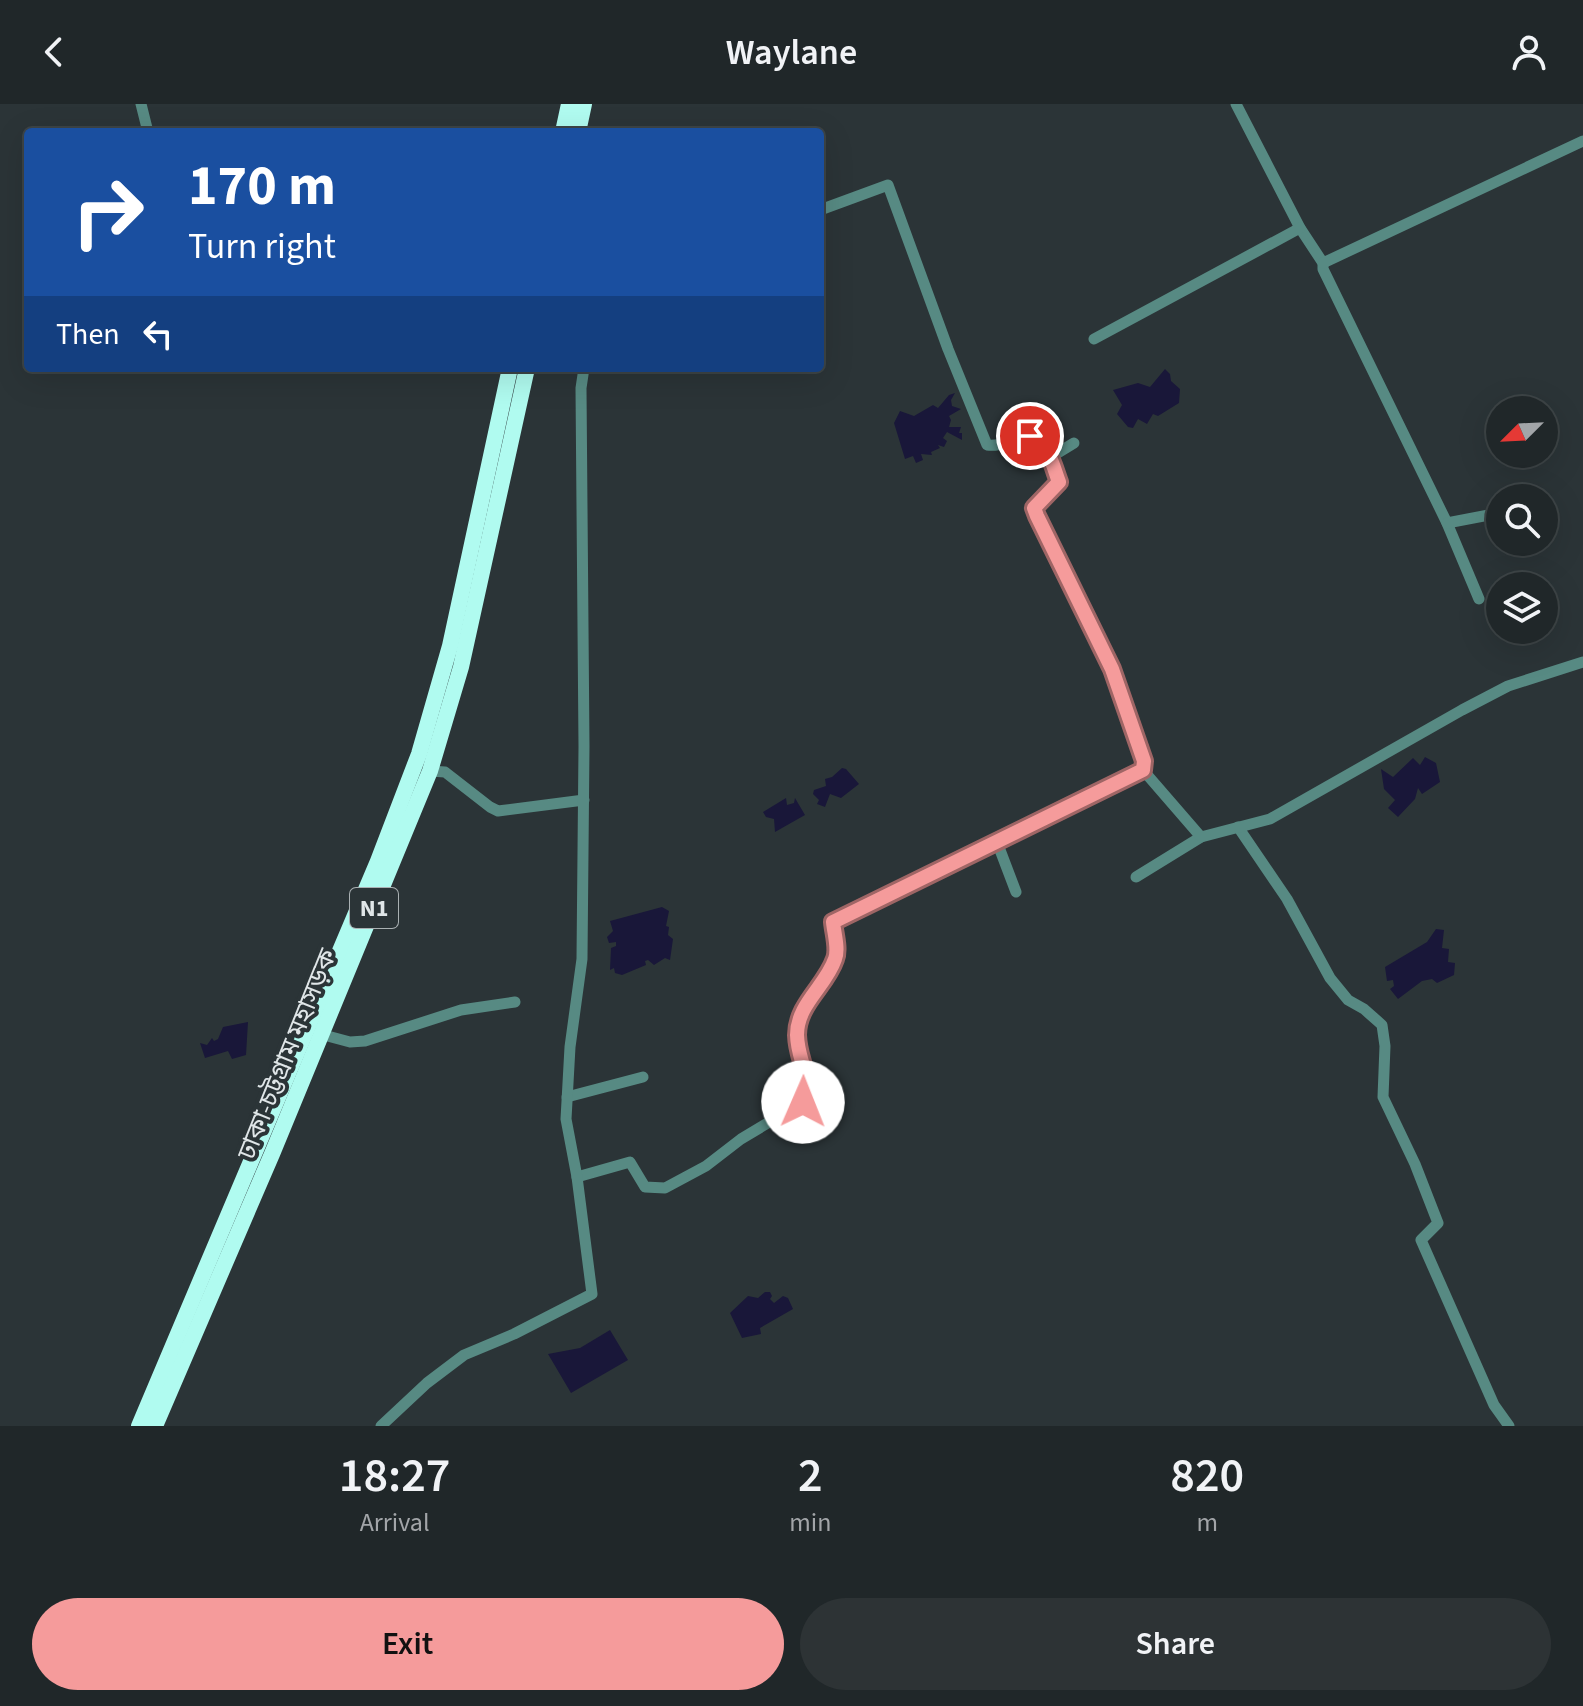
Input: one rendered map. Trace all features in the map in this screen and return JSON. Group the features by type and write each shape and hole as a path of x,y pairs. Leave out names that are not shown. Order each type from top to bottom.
{"highway":[{"path":"564,128 569,104"},
{"path":"579,128 584,104"},
{"name":"ঢাকা-চট্টগ্রাম মহাসড়ক","path":"139,1426 378,861 419,754 450,646 509,372"},
{"name":"ঢাকা-চট্টগ্রাম মহাসড়ক","path":"155,1426 272,1154 430,771 461,667 526,372"}],"street":[{"path":"141,104 147,128"},
{"path":"1236,104 1300,228 1323,263 1323,269 1447,523 1479,599"},
{"path":"1323,263 1583,141"},
{"path":"824,209 888,185 987,445 999,445 1030,436 1036,438 1051,457 1059,482 1034,508 1037,516 1112,669 1144,761 1143,770 1201,837"},
{"path":"1094,339 1300,228"},
{"path":"381,1426 427,1383 464,1355 514,1334 592,1294 566,1119 570,1047 582,959 583,372"},
{"path":"1051,457 1074,443"},
{"path":"1447,523 1486,516"},
{"path":"1136,877 1201,837 1270,819 1508,686 1583,662"},
{"path":"577,1177 630,1162 645,1187 665,1188 706,1166 741,1139 803,1102 808,1082 797,1034 808,999 824,979 836,956 833,922 1143,770"},
{"path":"430,771 445,772 498,811 584,800"},
{"path":"1238,827 1287,899 1330,978 1348,1000 1382,1025 1385,1046 1383,1097 1415,1164 1438,1223 1421,1240 1494,1405 1509,1426"},
{"path":"997,842 1016,892"},
{"path":"320,1034 350,1042 365,1041 461,1010 515,1002"},
{"path":"567,1097 643,1077"}],"shaded area":[{"path":"1165,369 1180,389 1179,403 1158,416 1153,414 1147,424 1138,419 1133,428 1128,427 1117,414 1122,405 1113,390 1138,383 1150,387"},
{"path":"955,393 952,406 961,409 949,416 949,427 961,427 959,433 962,433 962,440 947,432 943,438 947,441 944,447 938,445 940,448 931,452 932,455 921,454 923,460 916,463 913,456 905,459 894,423 900,411 914,416 933,405 938,408 949,395"},
{"path":"1425,757 1436,763 1440,782 1422,794 1418,788 1415,799 1398,817 1388,808 1395,800 1384,789 1381,769 1393,777 1413,758 1420,765"},
{"path":"842,768 859,784 841,798 830,794 825,807 817,804 819,800 813,794 814,790 826,786 825,779"},
{"path":"786,798 787,805 794,803 795,798 805,815 775,832 774,819 766,817 763,812"},
{"path":"662,907 669,911 666,926 669,927 668,935 673,939 670,960 665,958 654,965 648,960 645,961 646,965 622,975 615,973 614,968 610,970 611,948 616,946 616,942 609,943 607,937 613,931 610,921"},
{"path":"1436,929 1444,930 1442,948 1449,949 1448,962 1455,963 1454,975 1437,983 1432,979 1422,981 1398,999 1390,989 1394,986 1393,980 1387,981 1385,967 1427,942"},
{"path":"248,1022 246,1055 232,1059 228,1051 205,1058 200,1043 207,1045 212,1038 214,1041 218,1039 223,1027"},
{"path":"770,1292 774,1303 783,1296 788,1298 793,1309 760,1328 761,1334 742,1338 730,1313 748,1296 758,1298"},
{"path":"610,1330 628,1360 571,1393 548,1354 580,1348"}],"route":[{"path":"803,1102 808,1082 797,1034 808,999 824,979 836,956 833,922 1143,770 1144,761 1112,669 1034,508 1059,482 1051,457 1036,438 1030,436"}]}
